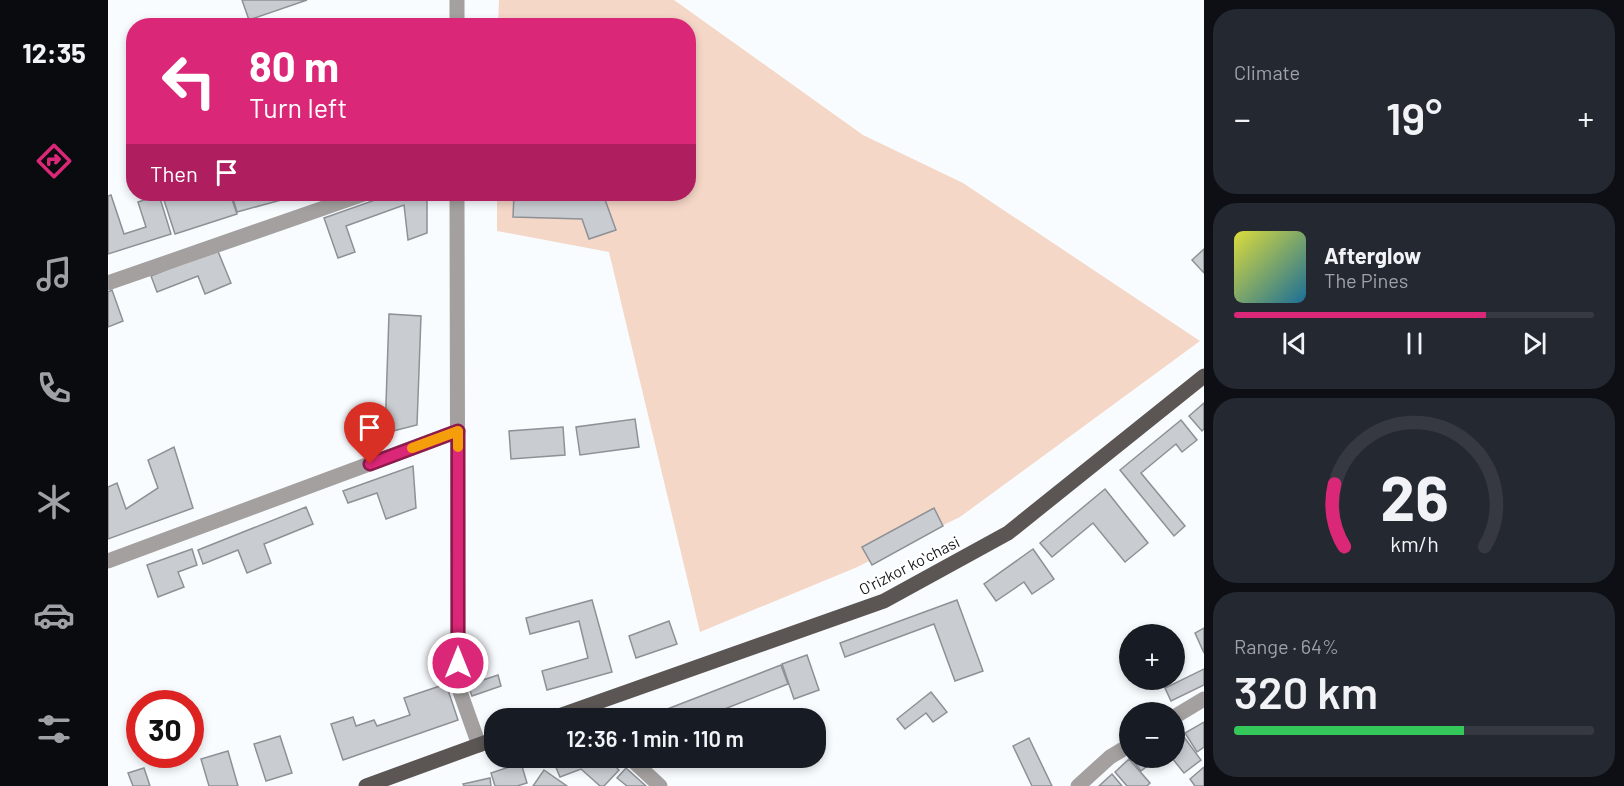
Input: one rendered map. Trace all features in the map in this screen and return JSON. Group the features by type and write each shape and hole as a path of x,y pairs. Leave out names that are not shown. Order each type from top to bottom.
{"main road":[{"name":"Oʻrizkor koʻchasi","path":"602,708 884,601 1008,533 1204,376"},
{"path":"366,786 484,743"}],"street":[{"path":"457,0 457,18"},
{"path":"108,283 344,201"},
{"path":"457,201 458,686 479,745"},
{"path":"108,561 458,431"},
{"path":"1185,710 1204,699"},
{"path":"1078,786 1119,752"},
{"path":"641,768 660,786"}],"shaded area":[{"path":"499,0 674,0 863,135 963,183 1200,341 960,517 855,568 700,632 609,252 497,231 497,201 696,201 696,18 498,18"}],"building":[{"path":"242,0 307,0 255,18 248,18"},
{"path":"111,195 124,234 146,227 138,202 161,201 171,234 108,254 108,196"},
{"path":"164,201 232,201 237,214 175,234"},
{"path":"234,201 277,201 237,212"},
{"path":"372,201 427,201 427,233 408,240 404,205 346,226 355,252 338,258 324,218"},
{"path":"514,201 606,201 616,230 589,239 582,219 513,217"},
{"path":"217,249 231,283 205,294 198,276 157,292 151,276"},
{"path":"1204,249 1204,273 1192,260"},
{"path":"112,290 123,321 108,327 108,292"},
{"path":"389,314 421,316 417,425 385,433"},
{"path":"1204,403 1204,429 1202,431 1189,416"},
{"path":"635,419 639,447 580,455 576,427"},
{"path":"1181,420 1197,440 1182,452 1176,444 1141,473 1185,526 1174,536 1120,470"},
{"path":"563,427 565,455 511,459 509,431"},
{"path":"174,447 193,508 108,539 108,487 117,483 126,509 158,488 148,460"},
{"path":"413,466 416,508 386,519 377,493 348,503 343,491"},
{"path":"1105,489 1148,543 1125,562 1093,523 1052,557 1040,543"},
{"path":"306,507 313,524 264,544 271,563 247,573 238,550 203,564 198,550"},
{"path":"934,508 943,526 872,565 862,547"},
{"path":"192,549 197,565 178,572 184,587 158,597 147,565"},
{"path":"1033,549 1054,579 1032,594 1024,582 996,601 984,584"},
{"path":"592,600 612,672 547,690 542,671 588,658 579,621 530,634 526,618"},
{"path":"957,600 983,671 955,681 934,624 845,657 840,643"},
{"path":"669,621 677,644 636,658 629,636"},
{"path":"1204,628 1204,653 1195,633"},
{"path":"807,655 819,690 794,699 782,664"},
{"path":"781,665 788,684 727,708 670,708"},
{"path":"1204,669 1204,685 1171,701 1166,690 1185,690 1185,678"},
{"path":"498,675 501,686 472,696 468,685"},
{"path":"446,684 458,720 343,760 331,724 353,717 356,726 374,720 377,726 410,715 404,698"},
{"path":"931,692 947,712 933,722 926,713 905,729 897,719"},
{"path":"1204,722 1204,747 1197,752 1185,733"},
{"path":"280,736 292,773 266,781 254,744"},
{"path":"1029,738 1052,786 1032,786 1013,746"},
{"path":"1185,738 1201,760 1184,773 1180,768 1185,768"},
{"path":"228,751 238,786 209,786 204,768 204,758"},
{"path":"1204,767 1204,786 1195,786 1190,779"},
{"path":"144,768 150,786 133,786 128,773"},
{"path":"506,768 522,768 527,783 517,786 495,786 491,773"},
{"path":"556,768 617,768 619,770 604,786 600,786 581,769 560,777"},
{"path":"626,768 646,786 627,786 617,778"},
{"path":"1119,768 1137,768 1150,783 1147,786 1127,786 1115,772"},
{"path":"544,770 567,786 533,786"},
{"path":"1112,774 1122,786 1099,786"},
{"path":"490,778 491,786 464,786 463,784"}],"slow traffic":[{"path":"412,448 458,431 458,447"}],"route":[{"path":"370,464 458,431 458,663"}]}
